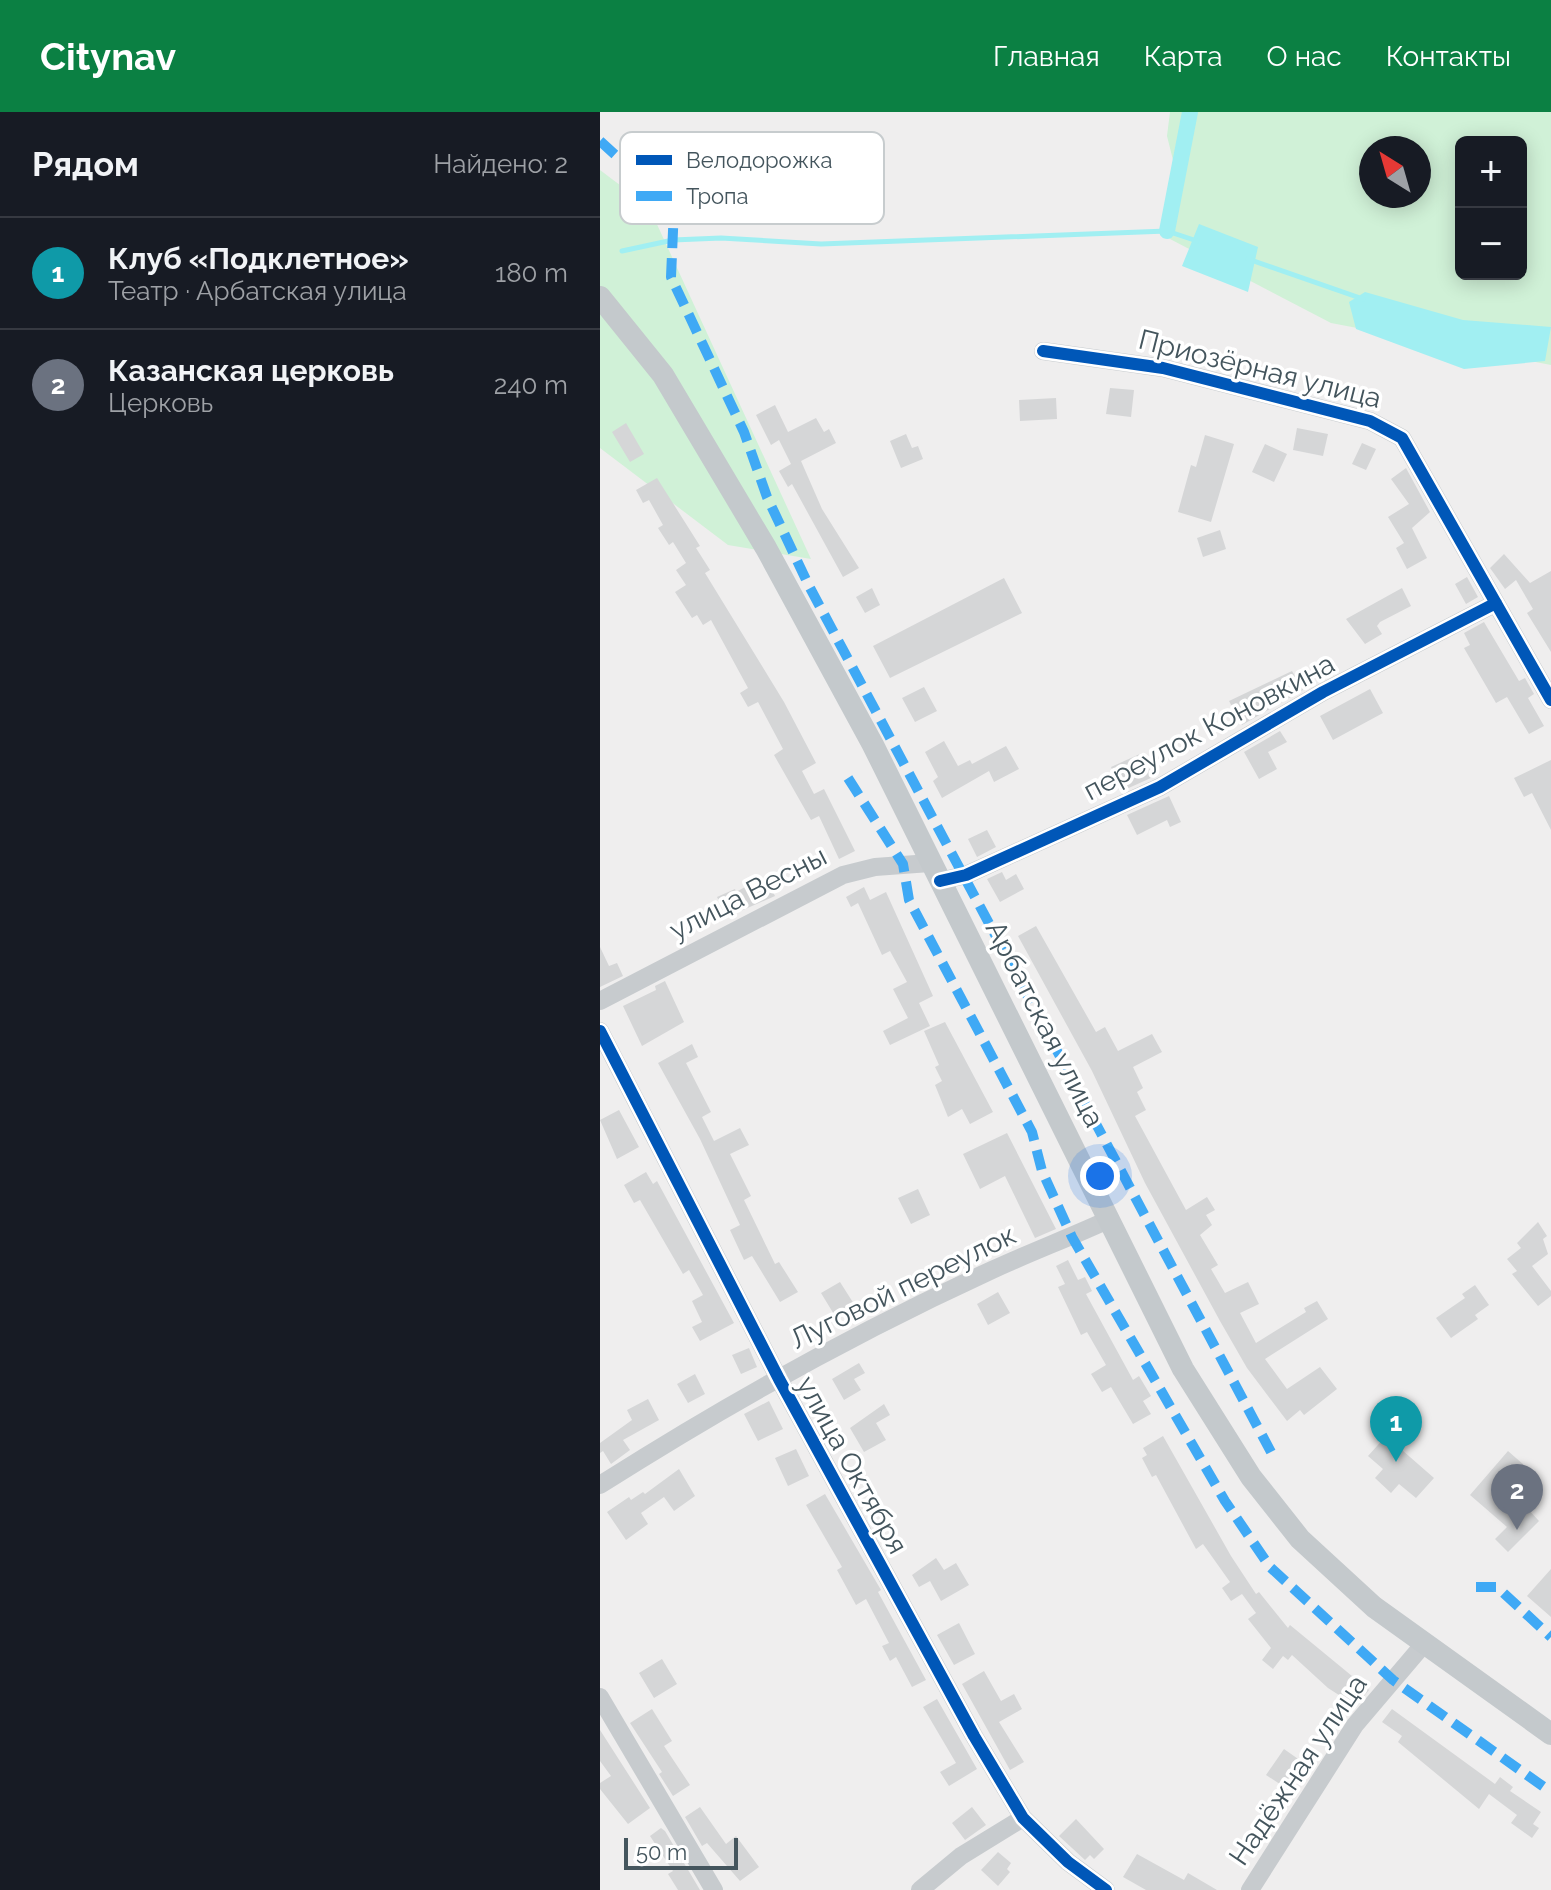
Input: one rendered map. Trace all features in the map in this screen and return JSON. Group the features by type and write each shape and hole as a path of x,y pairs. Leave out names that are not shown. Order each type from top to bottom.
{"main road":[{"name":"Арбатская улица","path":"600,297 663,375 766,548 873,745 1183,1369 1251,1477 1330,1569 1423,1645 1551,1734"}],"street":[{"name":"Приозёрная улица","path":"1043,351 1163,368 1370,421 1402,438 1551,700"},
{"name":"переулок Коновкина","path":"935,872 966,875 1160,787 1323,692 1496,603"},
{"name":"улица Весны","path":"600,1001 843,875 875,867 935,872"},
{"name":"улица Октября","path":"600,1031 779,1379 974,1736 1023,1818 1068,1862 1106,1890"},
{"name":"Луговой переулок","path":"600,1485 686,1430 779,1379 991,1271 1110,1219"},
{"name":"Надёжная улица","path":"1250,1890 1355,1725 1423,1645"},
{"path":"600,1697 714,1890"},
{"path":"920,1890 961,1856 1023,1818"}],"green space":[{"path":"1170,112 1551,112 1551,365 1331,323 1170,239 1183,159 1173,160 1167,136"},
{"path":"600,170 620,185 620,224 657,224 811,559 728,545 600,448"}],"water":[{"path":"1199,224 1258,247 1248,292 1182,266"},
{"path":"1365,292 1463,320 1551,327 1545,361 1464,369 1356,329 1349,302"}],"building":[{"path":"1110,388 1134,390 1131,417 1106,414"},
{"path":"1056,398 1057,419 1020,421 1019,400"},
{"path":"775,405 788,432 816,418 824,432 829,429 836,443 801,461 822,509 859,568 843,577 792,484 788,487 779,471 791,464 779,440 771,445 756,415"},
{"path":"626,423 644,454 630,462 612,432"},
{"path":"1297,428 1328,434 1323,456 1293,450"},
{"path":"906,434 912,448 918,446 923,459 901,468 890,441"},
{"path":"1205,435 1234,444 1211,522 1178,512 1191,465 1196,467"},
{"path":"1362,443 1376,449 1366,470 1352,464"},
{"path":"1265,444 1287,454 1274,482 1252,472"},
{"path":"1406,468 1430,512 1412,528 1427,558 1407,569 1396,548 1404,543 1388,517 1409,504 1391,479"},
{"path":"657,478 700,546 696,548 710,570 705,573 784,702 816,763 802,771 814,794 824,789 855,851 839,859 819,816 811,820 774,755 783,749 758,702 748,707 740,693 748,688 711,620 703,625 697,615 692,618 675,592 686,585 676,570 686,563 673,542 669,545 658,528 663,525 649,500 643,503 636,490"},
{"path":"1220,530 1226,549 1203,557 1197,538"},
{"path":"1504,554 1530,583 1551,571 1551,652 1527,613 1533,609 1516,580 1505,589 1490,568"},
{"path":"1467,577 1478,597 1466,604 1455,584"},
{"path":"1004,578 1022,613 890,678 873,646"},
{"path":"872,588 880,605 865,613 856,597"},
{"path":"1402,588 1411,606 1380,622 1377,626 1382,634 1365,644 1346,619"},
{"path":"1484,622 1519,681 1525,678 1534,694 1528,698 1544,726 1529,734 1507,697 1496,703 1464,648 1470,645 1464,633"},
{"path":"1292,671 1303,690 1242,725 1229,701"},
{"path":"924,687 937,711 915,722 902,698"},
{"path":"1370,689 1383,713 1333,740 1320,716"},
{"path":"1280,731 1287,742 1268,752 1277,769 1259,779 1244,752"},
{"path":"944,741 958,766 970,760 972,764 1006,746 1019,769 994,782 989,771 942,798 933,781 938,777 925,752"},
{"path":"1142,753 1153,777 1122,791 1111,767"},
{"path":"1551,760 1551,830 1532,793 1524,797 1514,778"},
{"path":"1169,796 1181,822 1170,827 1167,820 1137,835 1127,815"},
{"path":"987,830 996,847 977,857 968,839"},
{"path":"1002,872 1006,880 1016,874 1024,889 1000,902 987,879"},
{"path":"768,882 775,896 727,917 717,897 745,887 748,893"},
{"path":"864,887 870,900 886,892 933,996 919,1003 930,1026 890,1045 883,1031 908,1018 893,989 907,982 890,951 882,955 858,903 851,907 846,897"},
{"path":"1036,926 1096,1032 1105,1027 1118,1051 1152,1034 1162,1052 1133,1067 1143,1088 1137,1092 1146,1110 1135,1116 1186,1210 1207,1197 1215,1210 1206,1215 1212,1225 1200,1235 1218,1265 1211,1269 1225,1293 1248,1282 1259,1304 1240,1313 1256,1343 1306,1312 1304,1308 1317,1301 1328,1319 1265,1359 1287,1389 1320,1367 1337,1389 1304,1415 1300,1410 1287,1421 1247,1368 1220,1321 1145,1183 1092,1071 1018,936"},
{"path":"600,947 609,966 617,963 623,976 600,987"},
{"path":"665,981 684,1022 642,1046 623,1006 656,990 655,986"},
{"path":"945,1022 993,1112 970,1124 962,1109 948,1117 935,1085 942,1081 935,1067 939,1065 924,1031"},
{"path":"692,1044 698,1057 686,1063 711,1112 702,1117 714,1141 740,1128 749,1145 730,1154 751,1196 744,1200 775,1264 779,1262 798,1292 780,1302 752,1256 744,1260 730,1230 740,1225 700,1139 658,1063"},
{"path":"619,1110 639,1147 617,1159 600,1120"},
{"path":"1007,1133 1056,1229 1035,1238 1005,1176 980,1189 963,1154"},
{"path":"646,1172 653,1184 657,1181 734,1323 700,1341 692,1327 702,1322 692,1301 703,1295 689,1270 683,1274 640,1200 634,1203 624,1185"},
{"path":"918,1189 930,1215 911,1224 898,1198"},
{"path":"1538,1222 1547,1236 1543,1239 1548,1254 1532,1266 1551,1291 1551,1296 1538,1306 1512,1274 1517,1271 1507,1259 1521,1248 1517,1243"},
{"path":"1068,1260 1078,1280 1085,1277 1092,1291 1086,1294 1133,1380 1139,1376 1151,1396 1143,1401 1151,1414 1133,1424 1111,1387 1102,1392 1091,1374 1106,1365 1087,1332 1081,1335 1058,1287 1065,1284 1056,1266"},
{"path":"840,1282 854,1304 835,1316 821,1293"},
{"path":"1475,1285 1489,1305 1475,1315 1478,1319 1451,1338 1436,1318 1465,1298 1462,1294"},
{"path":"998,1292 1010,1313 988,1325 977,1304"},
{"path":"749,1348 757,1367 741,1374 732,1355"},
{"path":"859,1363 865,1373 854,1379 861,1390 844,1400 832,1379"},
{"path":"695,1374 705,1394 688,1403 677,1384"},
{"path":"648,1399 659,1420 623,1440 630,1450 611,1464 603,1451 600,1453 600,1443 632,1420 627,1410"},
{"path":"769,1401 783,1429 758,1441 744,1414"},
{"path":"884,1404 890,1415 876,1423 886,1440 864,1452 850,1428"},
{"path":"1163,1436 1256,1594 1259,1592 1288,1628 1290,1625 1369,1690 1356,1706 1328,1688 1292,1655 1288,1660 1283,1656 1273,1669 1262,1660 1271,1648 1248,1619 1256,1613 1242,1594 1231,1601 1222,1588 1230,1582 1203,1544 1196,1549 1156,1475 1152,1477 1142,1458 1147,1455 1143,1448"},
{"path":"1386,1436 1434,1478 1416,1498 1399,1484 1391,1493 1375,1478 1383,1469 1368,1456"},
{"path":"796,1449 809,1476 788,1486 775,1458"},
{"path":"1508,1451 1532,1472 1513,1493 1539,1521 1508,1552 1495,1539 1507,1527 1470,1495"},
{"path":"679,1469 695,1496 674,1511 664,1497 641,1513 648,1524 626,1540 607,1512 629,1497 631,1500 643,1492 645,1494"},
{"path":"825,1494 881,1590 878,1592 926,1680 912,1687 896,1657 890,1661 882,1646 889,1643 866,1599 856,1605 837,1570 842,1567 806,1505"},
{"path":"936,1558 944,1570 956,1563 969,1585 941,1601 930,1581 919,1587 912,1575"},
{"path":"1551,1569 1551,1617 1527,1596"},
{"path":"959,1623 975,1654 954,1665 937,1635"},
{"path":"662,1659 677,1684 654,1698 639,1673"},
{"path":"984,1671 1001,1701 1014,1694 1022,1709 999,1722 1024,1762 1010,1770 962,1684"},
{"path":"937,1699 977,1769 949,1786 940,1772 956,1763 923,1707"},
{"path":"652,1709 672,1741 664,1746 690,1785 673,1796 659,1774 662,1772 630,1723"},
{"path":"1392,1709 1495,1784 1500,1777 1513,1787 1510,1791 1541,1812 1533,1824 1539,1828 1532,1838 1511,1823 1517,1815 1489,1794 1479,1809 1398,1742 1402,1736 1382,1722"},
{"path":"600,1730 650,1808 628,1824 600,1789 600,1783 611,1776 600,1761"},
{"path":"1284,1749 1301,1761 1283,1786 1266,1775"},
{"path":"700,1807 726,1844 736,1836 759,1867 740,1881 707,1843 702,1846 685,1817"},
{"path":"972,1807 986,1825 965,1840 952,1823"},
{"path":"1076,1819 1104,1849 1094,1859 1090,1855 1085,1860 1059,1836"},
{"path":"661,1828 700,1890 678,1890 668,1874 673,1871 650,1836"},
{"path":"998,1852 1011,1863 1007,1869 1010,1872 998,1886 981,1870"},
{"path":"1137,1854 1184,1880 1188,1873 1217,1890 1146,1890 1123,1877"}],"waterway":[{"path":"1167,231 1190,112"},
{"path":"622,251 673,240 721,238 821,244 1167,231 1197,241"},
{"path":"1248,259 1363,299"}],"marked path":[{"path":"600,141 620,159"},
{"path":"673,224 671,277 744,432 767,497 809,586 1271,1452"},
{"path":"848,778 903,864 909,900 1032,1132 1042,1171 1072,1237 1225,1501 1270,1567 1393,1680 1551,1792"},
{"path":"1476,1587 1497,1587 1551,1637"}],"cycle path":[{"path":"1043,351 1163,368 1370,421 1402,438 1551,700"},
{"path":"940,881 966,875 1160,787 1323,692 1496,603"},
{"path":"600,1031 779,1379 974,1736 1023,1818 1068,1862 1106,1890"}],"place":[{"name":"Клуб «Подклетное»","path":"1396,1462"},
{"name":"Казанская церковь","path":"1517,1530"}]}
